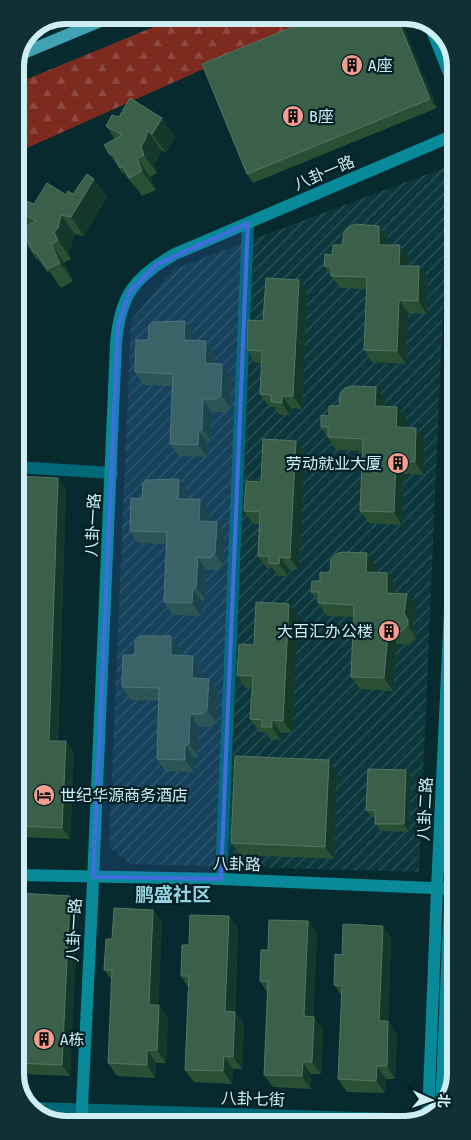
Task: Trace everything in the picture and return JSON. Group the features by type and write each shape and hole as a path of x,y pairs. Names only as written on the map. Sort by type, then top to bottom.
{"main road":[{"path":"27,52 93,24"}],"street":[{"path":"434,36 447,66"},
{"name":"八卦一路","path":"81,1116 118,325 122,307 130,291 141,277 157,264 175,254 447,138"},
{"path":"221,879 248,223"},
{"path":"24,467 112,472"},
{"name":"八卦二路","path":"428,1109 437,889 447,752"},
{"name":"八卦路","path":"24,875 221,879 447,889"},
{"name":"八卦二路","path":"443,1092 447,1065"},
{"name":"八卦七街","path":"42,1108 287,1116"}],"highlighted area":[{"path":"248,223 221,879 93,877 118,325 130,291 157,264"}],"shaded area":[{"path":"447,167 447,213 419,872 130,864 109,847 131,320 174,269"}],"green space":[{"path":"161,24 304,24 24,149 24,80"}],"building":[{"path":"300,24 400,24 430,99 247,174 202,64"},
{"path":"130,98 162,118 152,134 148,131 141,146 144,155 137,158 142,171 129,178 123,166 120,168 113,153 110,155 104,145 122,135 106,126 112,115 119,117"},
{"path":"87,174 94,179 71,217 61,215 58,228 54,232 58,240 51,244 60,263 47,269 36,252 34,253 27,239 24,241 24,227 36,221 24,214 24,205 26,201 34,204 47,183 66,195 68,191 73,194"},
{"path":"355,224 379,226 379,245 400,245 399,266 419,266 418,301 399,300 397,351 364,350 367,277 331,276 331,266 324,266 325,254 332,255 333,245 342,245 344,232"},
{"path":"266,278 299,280 293,396 282,396 282,403 271,402 271,395 260,394 262,351 247,350 248,320 263,321"},
{"path":"185,321 184,340 206,341 205,363 222,364 221,395 216,399 203,399 202,429 199,431 198,445 170,444 173,374 135,372 136,340 148,340 149,325 153,322"},
{"name":"劳动就业大厦","path":"352,386 376,387 375,406 397,407 396,427 416,428 415,462 396,461 394,512 360,511 363,439 328,437 328,427 321,427 321,415 329,416 329,406 339,406 340,393 345,388"},
{"path":"263,439 296,441 290,558 280,557 279,564 269,563 269,556 258,556 260,512 244,511 246,481 261,482"},
{"path":"24,476 58,478 49,741 66,741 62,828 24,826"},
{"path":"179,479 178,499 200,499 199,521 217,522 215,553 210,558 198,557 196,587 193,589 192,603 164,602 167,532 130,531 131,498 142,499 143,483 147,480"},
{"name":"大百汇办公楼","path":"342,552 367,553 366,572 387,573 387,593 407,594 404,613 408,620 408,625 401,632 388,632 384,678 351,677 354,605 318,603 319,592 311,592 312,581 320,581 320,572 330,573 331,559 336,554"},
{"path":"256,602 289,604 283,721 272,720 272,727 261,727 262,720 250,719 253,676 237,675 239,644 254,645"},
{"path":"140,636 171,636 171,655 193,656 192,678 209,679 207,710 203,714 190,714 189,744 185,745 185,760 157,759 159,688 122,687 123,655 135,655 135,640"},
{"path":"235,756 329,760 325,847 231,843"},
{"path":"368,769 406,770 404,824 375,824 375,810 366,810"},
{"path":"24,893 70,896 62,1065 24,1063"},
{"path":"114,908 153,910 149,1005 159,1005 157,1050 147,1050 147,1065 108,1063 112,970 104,970 106,939 112,939"},
{"path":"190,915 229,916 225,1011 235,1012 233,1057 224,1056 223,1071 185,1070 189,976 181,976 182,945 189,945"},
{"path":"269,920 308,921 304,1016 314,1017 312,1062 303,1062 302,1076 264,1075 268,981 260,981 261,950 268,950"},
{"path":"343,924 383,926 379,1021 388,1021 387,1066 377,1066 376,1081 338,1079 342,986 334,985 335,954 342,955"},
{"path":"37,1104 44,1104 44,1110"}],"place":[{"name":"A座","path":"352,65"},
{"name":"B座","path":"293,116"},
{"name":"劳动就业大厦","path":"398,463"},
{"name":"大百汇办公楼","path":"389,631"},
{"name":"世纪华源商务酒店","path":"44,795"},
{"name":"A栋","path":"44,1039"}],"district":[{"name":"鹏盛社区","path":"173,894"}]}
